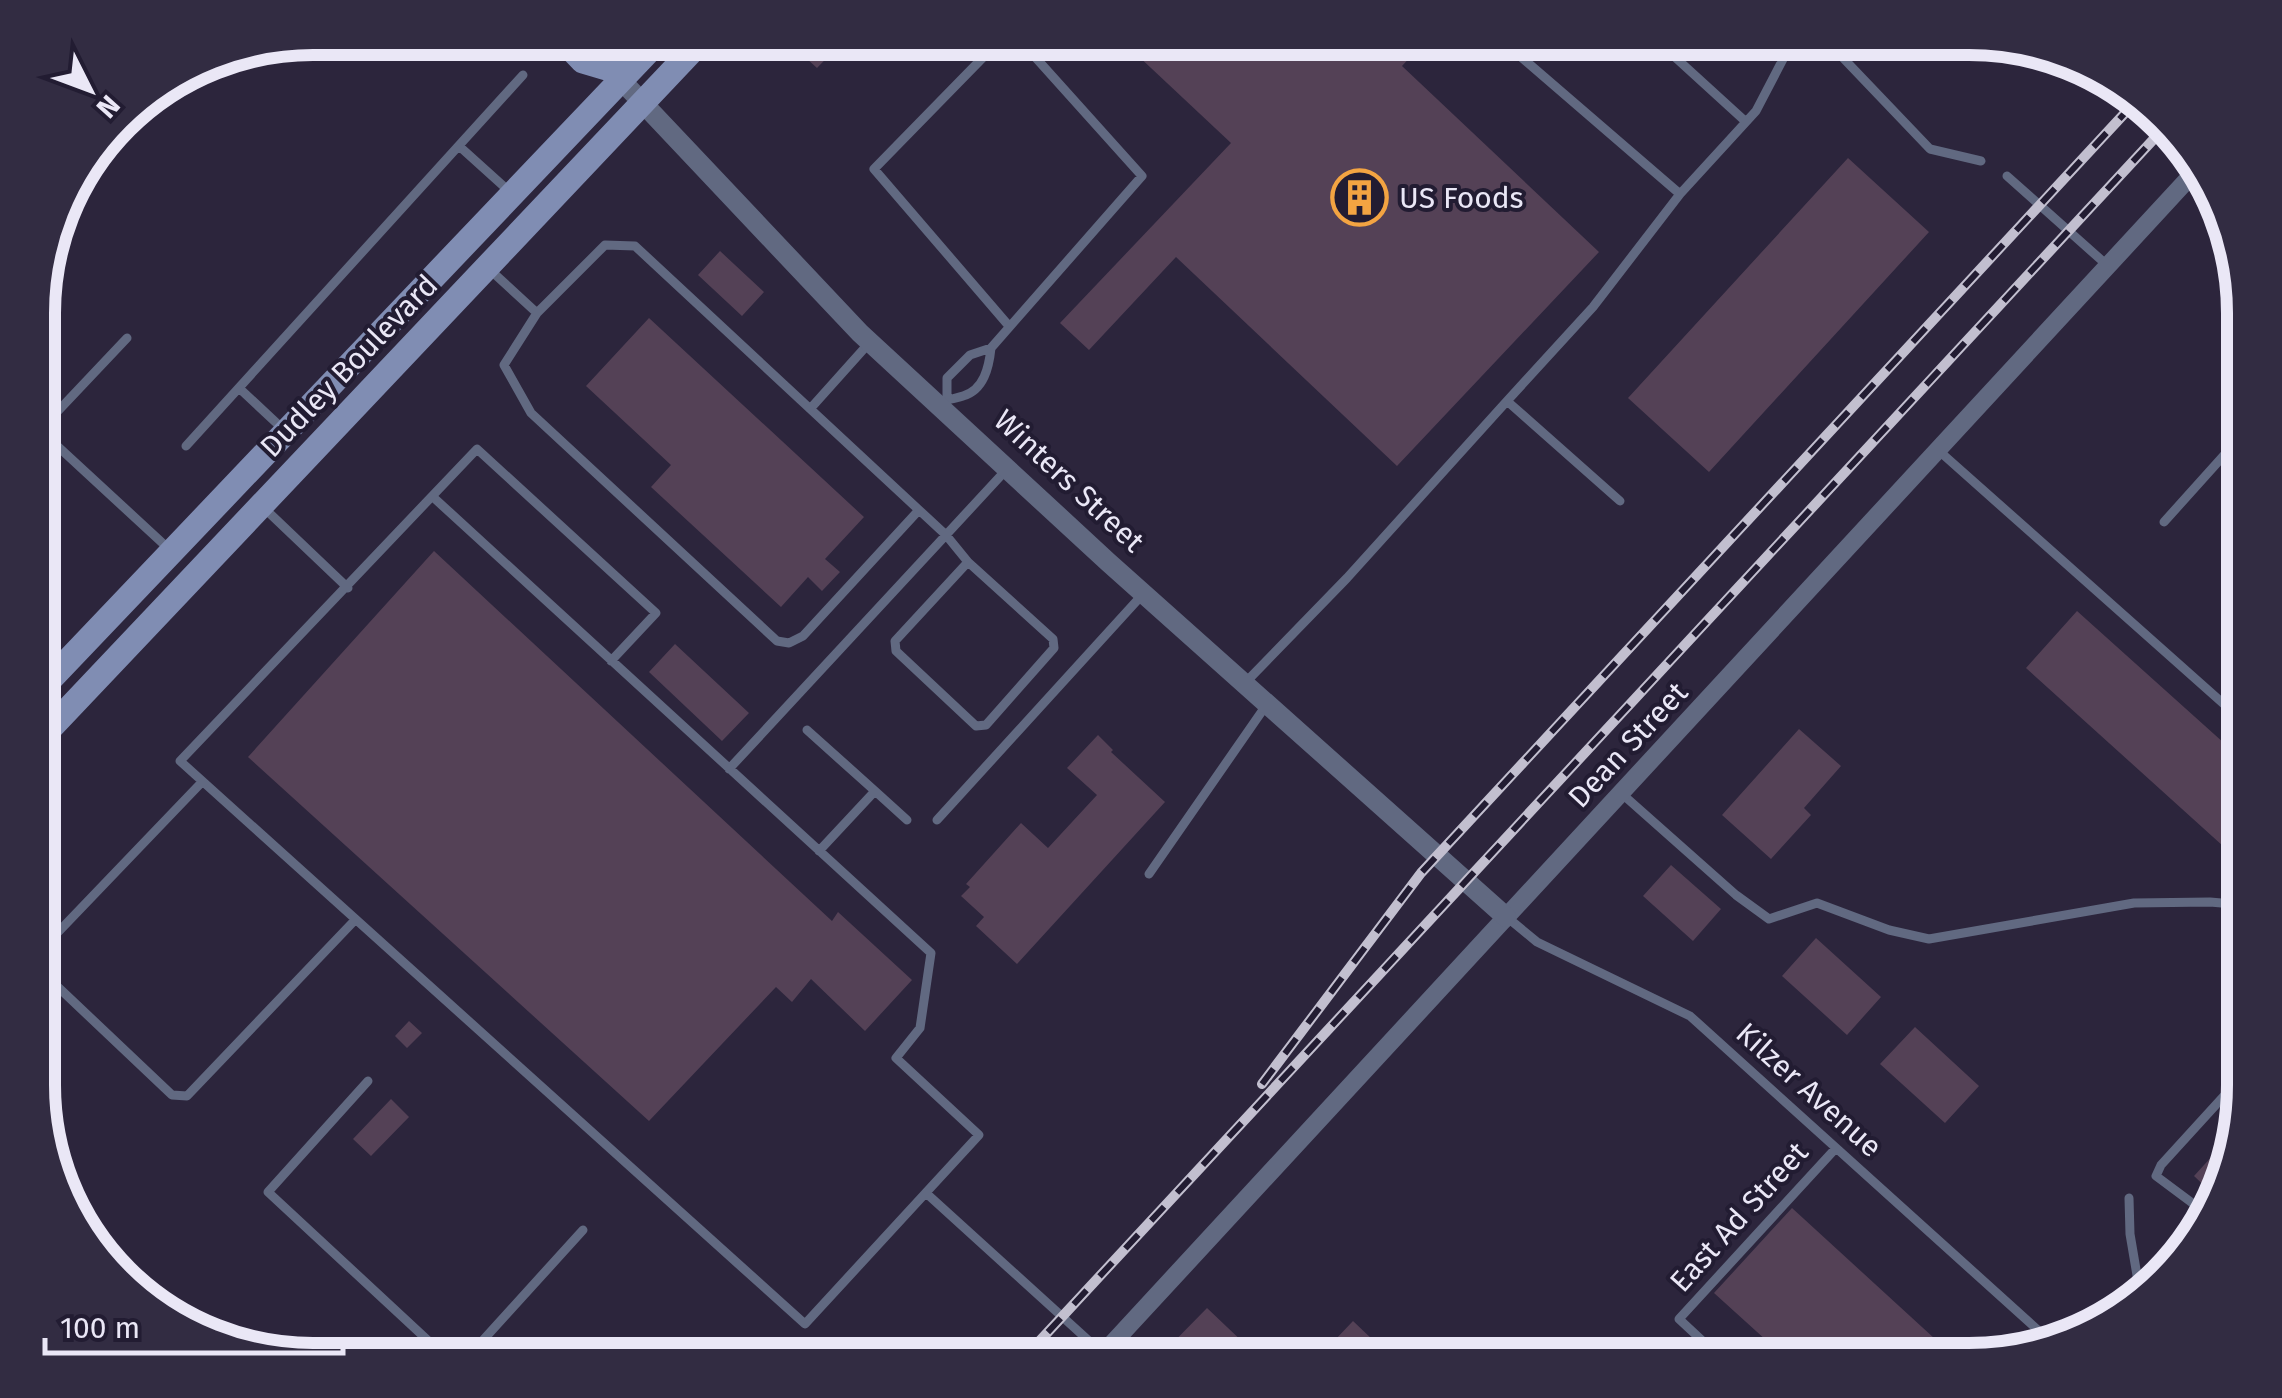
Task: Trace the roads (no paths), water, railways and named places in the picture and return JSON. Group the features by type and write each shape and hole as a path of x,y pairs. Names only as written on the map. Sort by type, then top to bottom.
{"main road":[{"name":"Winters Street","path":"580,56 615,75"},
{"path":"610,56 615,75"},
{"name":"Dudley Boulevard","path":"55,674 512,194 615,75 639,56"},
{"name":"Dudley Boulevard","path":"55,723 688,56"}],"street":[{"name":"Winters Street","path":"615,75 870,342 944,402 1007,468 1143,594 1506,917"},
{"name":"Dean Street","path":"1118,1343 2188,179"}],"lane":[{"path":"1519,55 1680,194"},
{"path":"1673,55 1745,121"},
{"path":"1777,55 1782,60"},
{"path":"1244,684 1347,578 1592,307 1680,194 1756,110 1785,55"},
{"path":"1840,55 1930,149 1981,161"},
{"path":"985,56 874,169 1008,326"},
{"path":"991,348 970,355 947,378 944,402 967,396 988,373 991,348 1008,326 1142,176 1034,56"},
{"path":"186,446 522,75"},
{"path":"459,146 512,194"},
{"path":"2007,176 2108,266"},
{"path":"919,510 802,636 790,644 776,641 532,412 504,365 537,313 605,245 636,246 946,535 968,562 1052,638 1054,648 986,725 976,726 896,651 896,641 968,562"},
{"path":"488,268 537,313"},
{"path":"55,414 127,338"},
{"path":"810,409 870,342"},
{"path":"239,388 286,432"},
{"path":"1507,401 1620,501"},
{"path":"55,444 171,551"},
{"path":"433,497 610,661 931,953 920,1028 896,1058 979,1135 805,1324 180,761 478,449 656,613 610,661"},
{"path":"1938,450 2226,706"},
{"path":"2164,522 2226,453"},
{"path":"730,769 1007,468"},
{"path":"261,505 348,588"},
{"path":"937,820 1143,594"},
{"path":"1148,874 1266,704"},
{"path":"808,730 908,820"},
{"path":"55,935 202,782"},
{"path":"819,851 875,791"},
{"path":"1621,793 1758,914 1769,919 1817,903 1889,930 1929,939 2134,903 2226,904"},
{"name":"Kilzer Avenue","path":"1506,917 1537,942 1690,1016 2041,1332"},
{"path":"55,984 172,1094 187,1096 354,920"},
{"path":"368,1081 268,1192 431,1343"},
{"path":"2196,1206 2156,1176 2161,1165 2226,1094"},
{"name":"East Ad Street","path":"1704,1342 1679,1319 1836,1148"},
{"path":"926,1193 1087,1343"},
{"path":"2129,1198 2138,1280"},
{"path":"481,1343 583,1230"}],"railway":[{"path":"1262,1084 1421,873 2128,110"},
{"path":"1038,1343 2156,136"}],"place":[{"name":"US Foods","path":"1360,198"}]}
